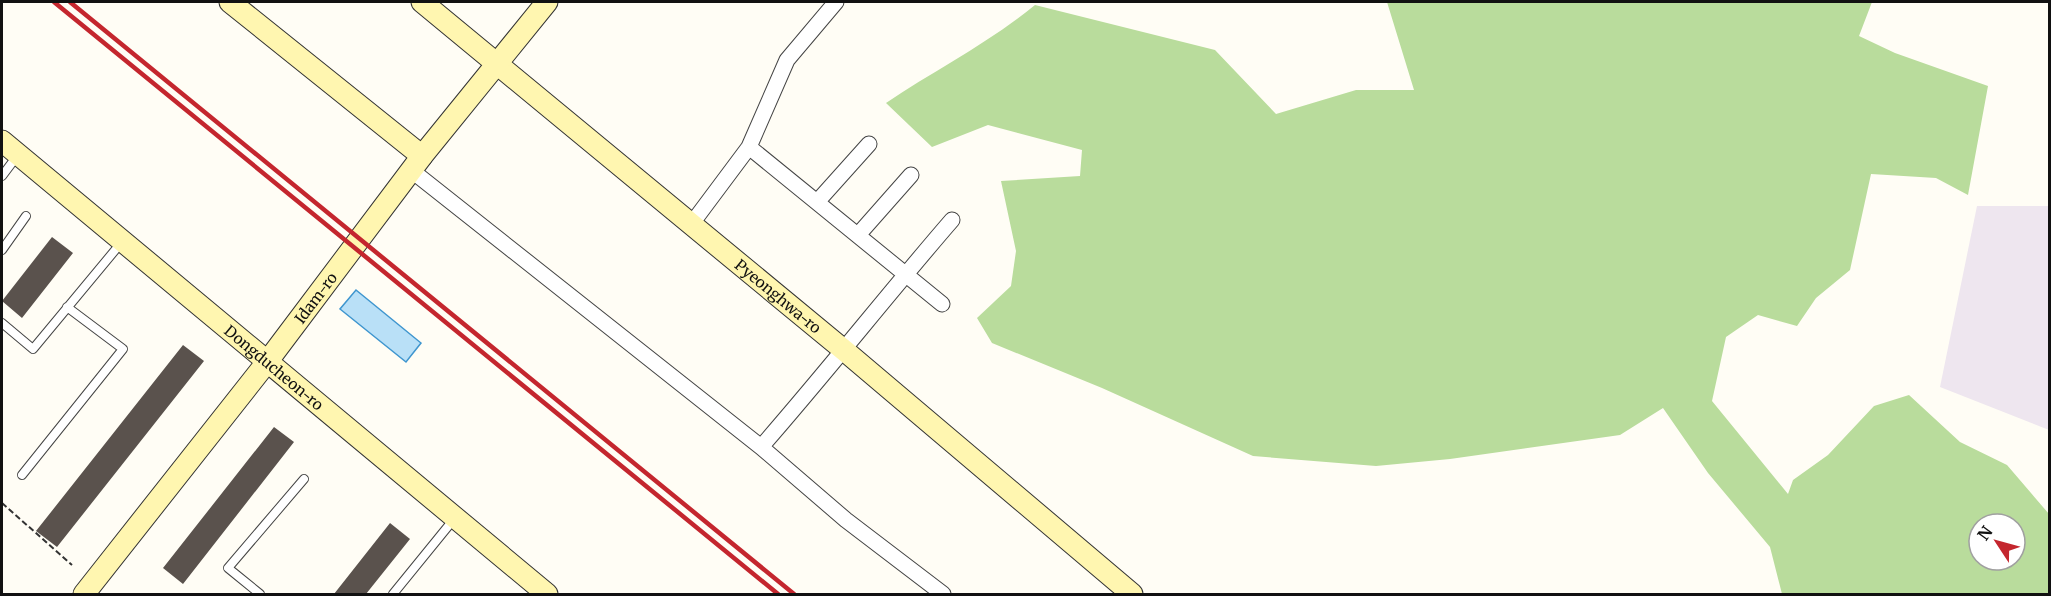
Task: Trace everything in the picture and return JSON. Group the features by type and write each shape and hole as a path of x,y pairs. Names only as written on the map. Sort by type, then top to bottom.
{"street":[{"path":"230,2 416,163 846,520 943,594"},
{"name":"Pyeonghwa-ro","path":"422,2 690,226 845,351 1132,594"},
{"name":"Idam-ro","path":"84,594 267,362 416,163 547,2"},
{"path":"690,226 749,147 787,60 836,2"},
{"name":"Dongducheon-ro","path":"2,141 547,594"},
{"path":"817,202 869,144"},
{"path":"749,147 942,304"},
{"path":"858,235 911,175"},
{"path":"760,447 845,351 905,274 952,220"}],"lane":[{"path":"2,176 18,154"},
{"path":"2,250 26,216"},
{"path":"2,323 33,349 122,241"},
{"path":"22,475 123,349 67,307"},
{"path":"261,594 228,568 304,479"},
{"path":"393,594 456,517"}],"path":[{"path":"2,503 72,565"}],"shaded area":[{"path":"1977,206 2049,206 2049,430 1940,387"}],"green space":[{"path":"1387,2 1872,2 1859,36 1895,53 1988,86 1968,195 1936,178 1871,174 1850,270 1816,298 1797,326 1758,315 1726,337 1712,401 1788,494 1793,480 1828,455 1874,406 1909,395 1960,442 2007,465 2049,514 2049,594 1782,594 1770,547 1708,473 1663,408 1620,435 1450,459 1376,466 1253,456 1102,388 992,343 977,318 1011,286 1016,251 1001,181 1080,176 1082,150 988,125 932,147 886,103 981,44 1035,5 1215,50 1276,114 1356,90 1414,90"}],"water":[{"path":"356,290 421,343 406,362 340,309"}],"building":[{"path":"52,237 73,253 22,318 2,301"},
{"path":"183,345 204,361 57,547 36,531"},
{"path":"274,427 294,442 183,584 163,568"},
{"path":"390,523 410,539 366,594 334,594"}],"railway":[{"path":"54,2 778,594"},
{"path":"70,2 794,594"}]}
